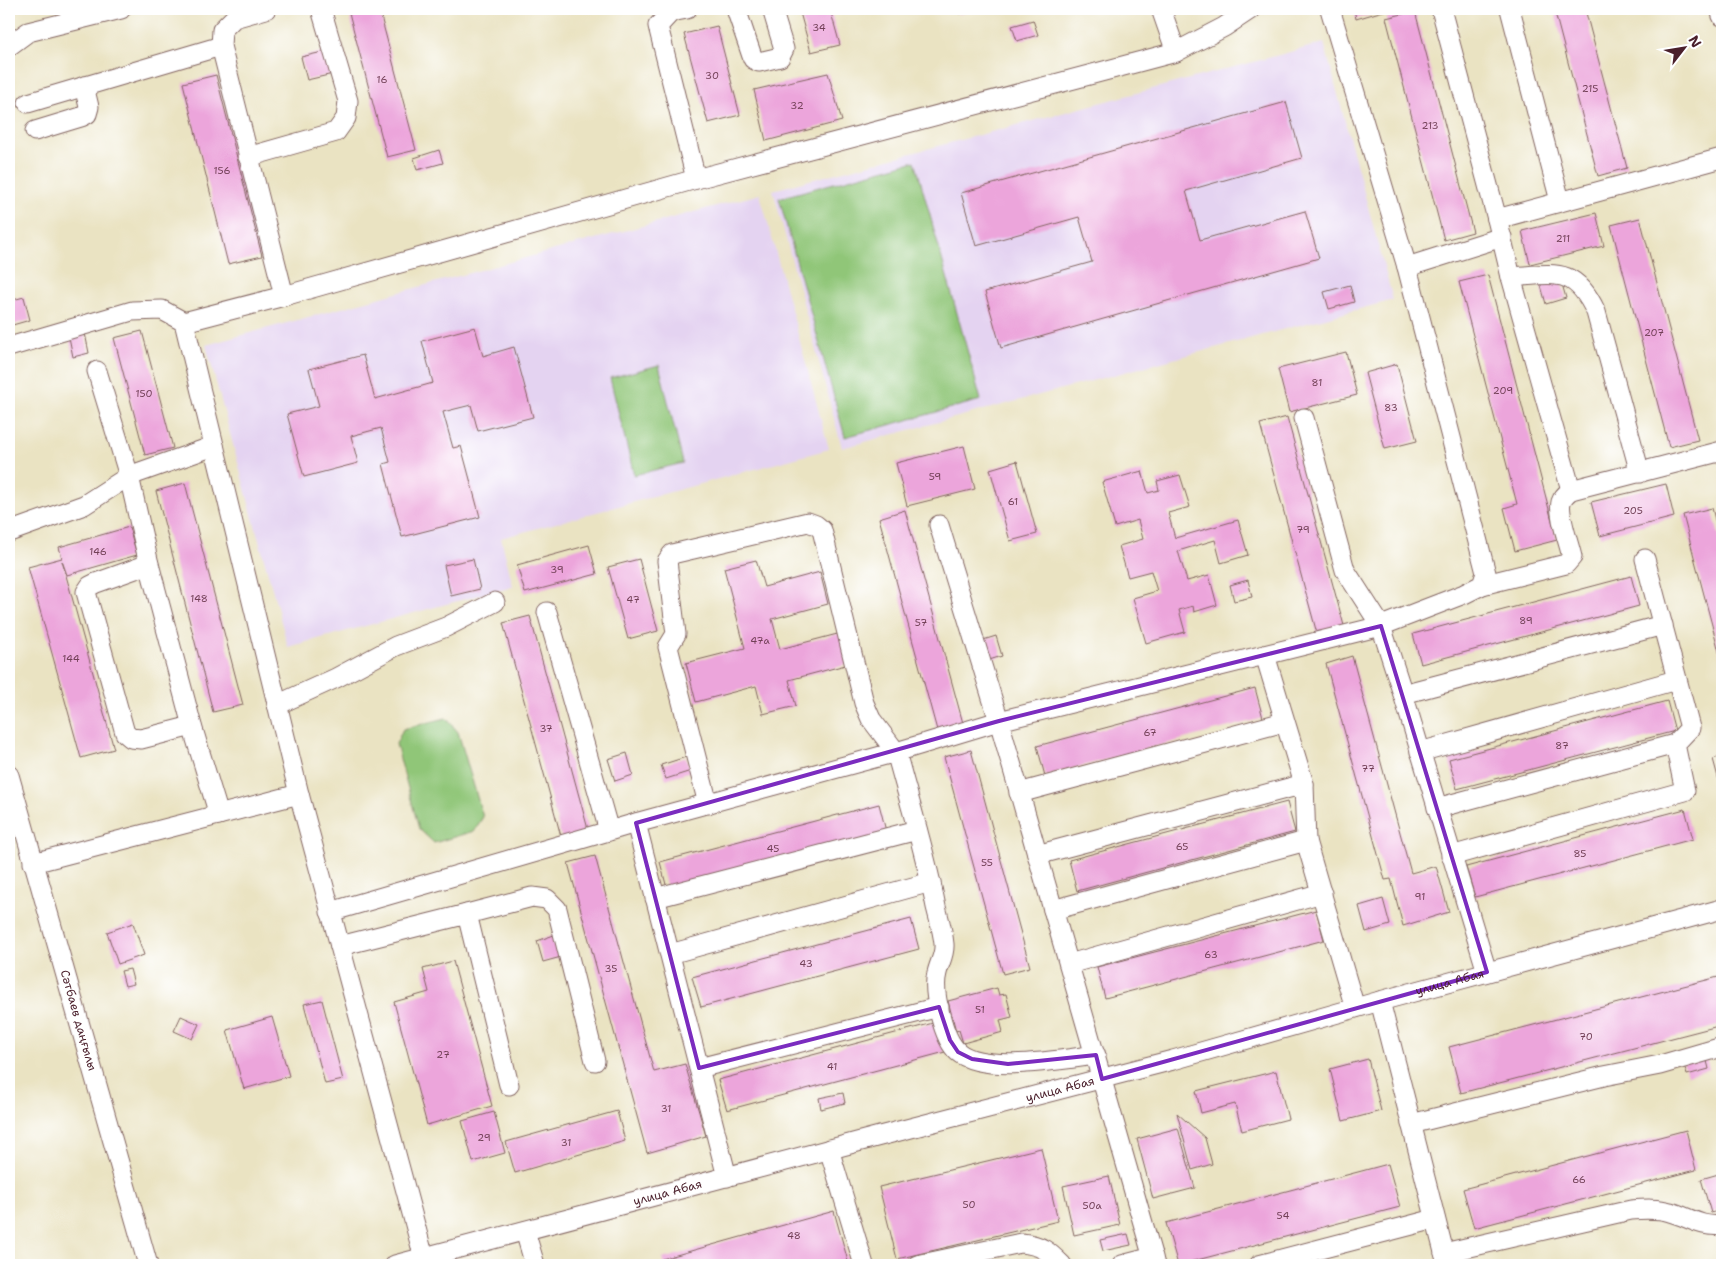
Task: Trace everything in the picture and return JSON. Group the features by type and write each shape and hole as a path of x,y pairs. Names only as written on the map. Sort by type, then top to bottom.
{"street":[{"path":"9,46 28,32 121,9"},
{"path":"266,9 234,18 222,30 221,46 284,296"},
{"path":"248,157 336,132 346,118 348,101 321,9"},
{"path":"687,9 671,12 658,26 696,179"},
{"path":"736,9 752,59 759,62 780,57 784,49 772,9"},
{"path":"1161,9 1176,52"},
{"path":"9,347 132,311 162,310 184,322 284,296 696,179 1176,52 1224,27 1251,9"},
{"path":"1330,9 1407,267 1486,573 1482,585"},
{"path":"1441,9 1571,490"},
{"path":"1510,9 1560,201"},
{"path":"1720,9 1722,16"},
{"path":"28,103 221,46"},
{"path":"36,131 87,114 89,107 84,86"},
{"path":"1497,219 1722,158"},
{"path":"1407,267 1502,237"},
{"path":"1512,277 1556,274 1569,278 1580,285 1589,297 1596,312 1640,472"},
{"path":"184,322 299,794 424,1258"},
{"path":"97,371 129,476 149,564 192,726 219,815"},
{"path":"1304,418 1345,570 1381,626 1487,972"},
{"path":"9,532 84,504 129,476 214,446"},
{"path":"330,912 636,823 896,752 999,721 1381,626 1464,594 1482,585 1566,564 1572,557 1561,502 1565,494 1571,490 1722,451"},
{"path":"708,804 668,647 676,634 667,561 672,554 808,522 822,530 864,703 871,719 896,752 931,882 944,946 935,989 950,1040 958,1052 972,1060 986,1063 1008,1064 1096,1055"},
{"path":"939,525 999,721 1154,1261 1122,1265"},
{"path":"1437,808 1675,744 1690,728 1644,559"},
{"path":"149,564 90,586 86,592 125,733 131,738 141,739 192,726"},
{"path":"277,706 336,678 396,646 446,627 495,602"},
{"path":"547,612 609,831"},
{"path":"1403,694 1663,624"},
{"path":"1265,655 1304,784 1306,841 1355,1008"},
{"path":"1420,752 1676,680"},
{"path":"1019,793 1284,722"},
{"path":"1451,856 1685,791 1675,744"},
{"name":"Сәтбаев даңғылы","path":"9,775 148,1265"},
{"path":"1037,855 1304,784"},
{"path":"33,863 299,794"},
{"path":"636,823 727,1177"},
{"path":"656,898 917,830"},
{"path":"1053,910 1306,841"},
{"path":"670,954 931,882"},
{"path":"1069,964 1322,892"},
{"path":"340,946 532,897 547,898 557,909 594,1061"},
{"name":"улица Абая","path":"395,1265 829,1149 1102,1079 1380,1001 1722,909"},
{"path":"467,914 509,1085"},
{"path":"1380,1001 1445,1259 1631,1210 1650,1209 1671,1212 1689,1220 1714,1226 1722,1225"},
{"path":"699,1068 939,1007"},
{"path":"1411,1124 1604,1076 1660,1065 1722,1047"},
{"path":"829,1149 864,1265"},
{"path":"1259,1265 1435,1219"},
{"path":"525,1231 535,1265"},
{"path":"917,1265 1021,1243 1036,1245 1050,1253 1062,1265"}],"highlighted area":[{"path":"1381,626 1487,972 1102,1079 1096,1055 1008,1064 972,1059 958,1052 950,1040 939,1007 699,1068 636,823 999,721"}],"shaded area":[{"path":"1324,43 1393,300 842,448 773,190"},
{"path":"760,194 829,449 501,538 513,586 288,647 206,345"}],"green space":[{"path":"915,161 981,400 845,437 779,198"},
{"path":"659,365 683,463 634,475 610,378"},
{"path":"446,718 458,732 483,817 474,831 434,843 419,829 396,744 403,729"}],"building":[{"path":"348,9 379,9 416,150 387,157"},
{"path":"799,9 830,9 840,45 811,52"},
{"path":"958,9 978,9 959,14"},
{"path":"1354,9 1390,9 1356,19"},
{"path":"1554,9 1585,9 1627,168 1598,176"},
{"path":"1415,11 1473,232 1444,240 1386,18"},
{"path":"1033,20 1038,35 1017,41 1012,26"},
{"path":"717,26 740,115 708,123 684,34"},
{"path":"327,51 333,74 307,80 301,57"},
{"path":"828,73 842,121 766,141 754,90"},
{"path":"216,75 262,256 228,264 183,83"},
{"path":"1286,102 1302,158 1186,191 1200,240 1305,211 1319,258 1001,348 985,292 1092,262 1079,217 976,246 961,193"},
{"path":"439,150 443,163 417,170 414,158"},
{"path":"1596,213 1604,246 1530,264 1522,231"},
{"path":"1640,218 1698,440 1669,447 1611,225"},
{"path":"1488,275 1557,540 1515,551 1504,508 1517,504 1459,282"},
{"path":"1560,277 1566,298 1546,304 1540,282"},
{"path":"1350,285 1354,302 1329,309 1324,292"},
{"path":"24,297 30,320 9,326 9,301"},
{"path":"475,327 483,356 514,347 533,417 478,431 471,405 443,412 453,448 461,446 480,517 402,537 383,464 390,462 381,428 351,436 358,463 304,477 287,414 319,406 309,369 363,355 375,399 433,383 422,341"},
{"path":"142,331 173,448 145,455 114,338"},
{"path":"85,333 89,353 73,357 69,337"},
{"path":"1346,352 1357,395 1289,412 1278,369"},
{"path":"1397,364 1417,441 1385,449 1365,373"},
{"path":"1287,417 1346,633 1319,641 1260,424"},
{"path":"964,446 975,489 907,506 896,463"},
{"path":"1017,461 1037,534 1010,541 990,469"},
{"path":"1142,471 1148,493 1159,490 1157,481 1180,475 1190,507 1168,513 1175,538 1238,520 1248,555 1221,563 1215,540 1178,551 1187,581 1209,575 1217,605 1194,612 1193,606 1179,610 1185,632 1146,643 1133,598 1157,591 1151,571 1128,577 1119,546 1143,539 1138,520 1115,527 1102,482"},
{"path":"185,483 243,705 213,712 156,491"},
{"path":"1666,484 1674,517 1600,536 1591,502"},
{"path":"1712,508 1722,547 1722,663 1683,515"},
{"path":"905,510 964,727 938,734 879,518"},
{"path":"129,527 137,555 67,575 62,561 114,749 81,758 28,567 62,558 59,547"},
{"path":"589,545 597,574 525,593 517,565"},
{"path":"473,559 480,589 451,596 444,565"},
{"path":"639,559 658,631 628,639 608,567"},
{"path":"756,560 764,587 820,572 828,604 772,619 780,649 845,632 853,663 789,680 796,706 763,714 756,686 696,702 686,663 745,648 724,568"},
{"path":"1631,576 1639,606 1421,664 1413,634"},
{"path":"1248,580 1252,597 1234,601 1230,585"},
{"path":"530,616 589,833 562,840 503,623"},
{"path":"996,636 1002,656 986,661 980,641"},
{"path":"1352,656 1411,873 1436,866 1449,912 1403,926 1391,879 1385,880 1326,664"},
{"path":"1255,688 1263,718 1045,776 1037,746"},
{"path":"1667,701 1675,731 1457,789 1449,759"},
{"path":"971,750 1030,967 1003,974 944,757"},
{"path":"627,753 633,775 615,781 608,759"},
{"path":"1722,756 1722,792 1713,759"},
{"path":"686,757 691,771 666,779 661,765"},
{"path":"1287,802 1295,832 1077,891 1069,860"},
{"path":"879,804 887,835 668,892 660,862"},
{"path":"1685,809 1693,839 1475,897 1466,867"},
{"path":"595,856 654,1072 685,1064 706,1136 647,1153 568,863"},
{"path":"1383,899 1390,925 1366,932 1359,906"},
{"path":"1316,910 1324,940 1105,998 1097,967"},
{"path":"911,919 919,949 701,1007 692,977"},
{"path":"133,923 144,955 118,964 107,932"},
{"path":"554,935 561,957 543,962 537,941"},
{"path":"453,961 492,1106 427,1125 394,1002 429,992 423,969"},
{"path":"130,969 134,984 125,986 121,971"},
{"path":"1722,976 1722,1025 1461,1093 1449,1047"},
{"path":"997,988 999,995 1006,994 1012,1017 1000,1020 1003,1032 963,1043 959,1030 956,1031 948,1001"},
{"path":"322,1000 343,1080 325,1084 304,1004"},
{"path":"181,1016 199,1024 192,1039 174,1031"},
{"path":"272,1017 289,1076 244,1089 227,1030"},
{"path":"937,1022 945,1052 727,1110 718,1080"},
{"path":"1705,1053 1709,1069 1687,1075 1682,1059"},
{"path":"1368,1059 1381,1111 1343,1121 1330,1069"},
{"path":"1276,1071 1288,1119 1242,1131 1235,1104 1201,1113 1196,1091"},
{"path":"843,1093 845,1103 821,1109 819,1098"},
{"path":"617,1111 625,1141 515,1173 506,1142"},
{"path":"494,1112 505,1153 473,1162 462,1121"},
{"path":"1177,1113 1205,1138 1212,1164 1192,1170"},
{"path":"1178,1128 1195,1188 1153,1199 1137,1139"},
{"path":"1686,1130 1696,1170 1474,1228 1463,1189"},
{"path":"1041,1148 1058,1221 897,1259 879,1187"},
{"path":"1388,1164 1400,1207 1178,1265 1166,1223"},
{"path":"1722,1173 1722,1210 1711,1213 1701,1179"},
{"path":"1109,1176 1120,1225 1074,1235 1063,1186"},
{"path":"834,1211 849,1265 664,1265 662,1259"},
{"path":"1128,1234 1131,1245 1103,1251 1100,1240"}]}
